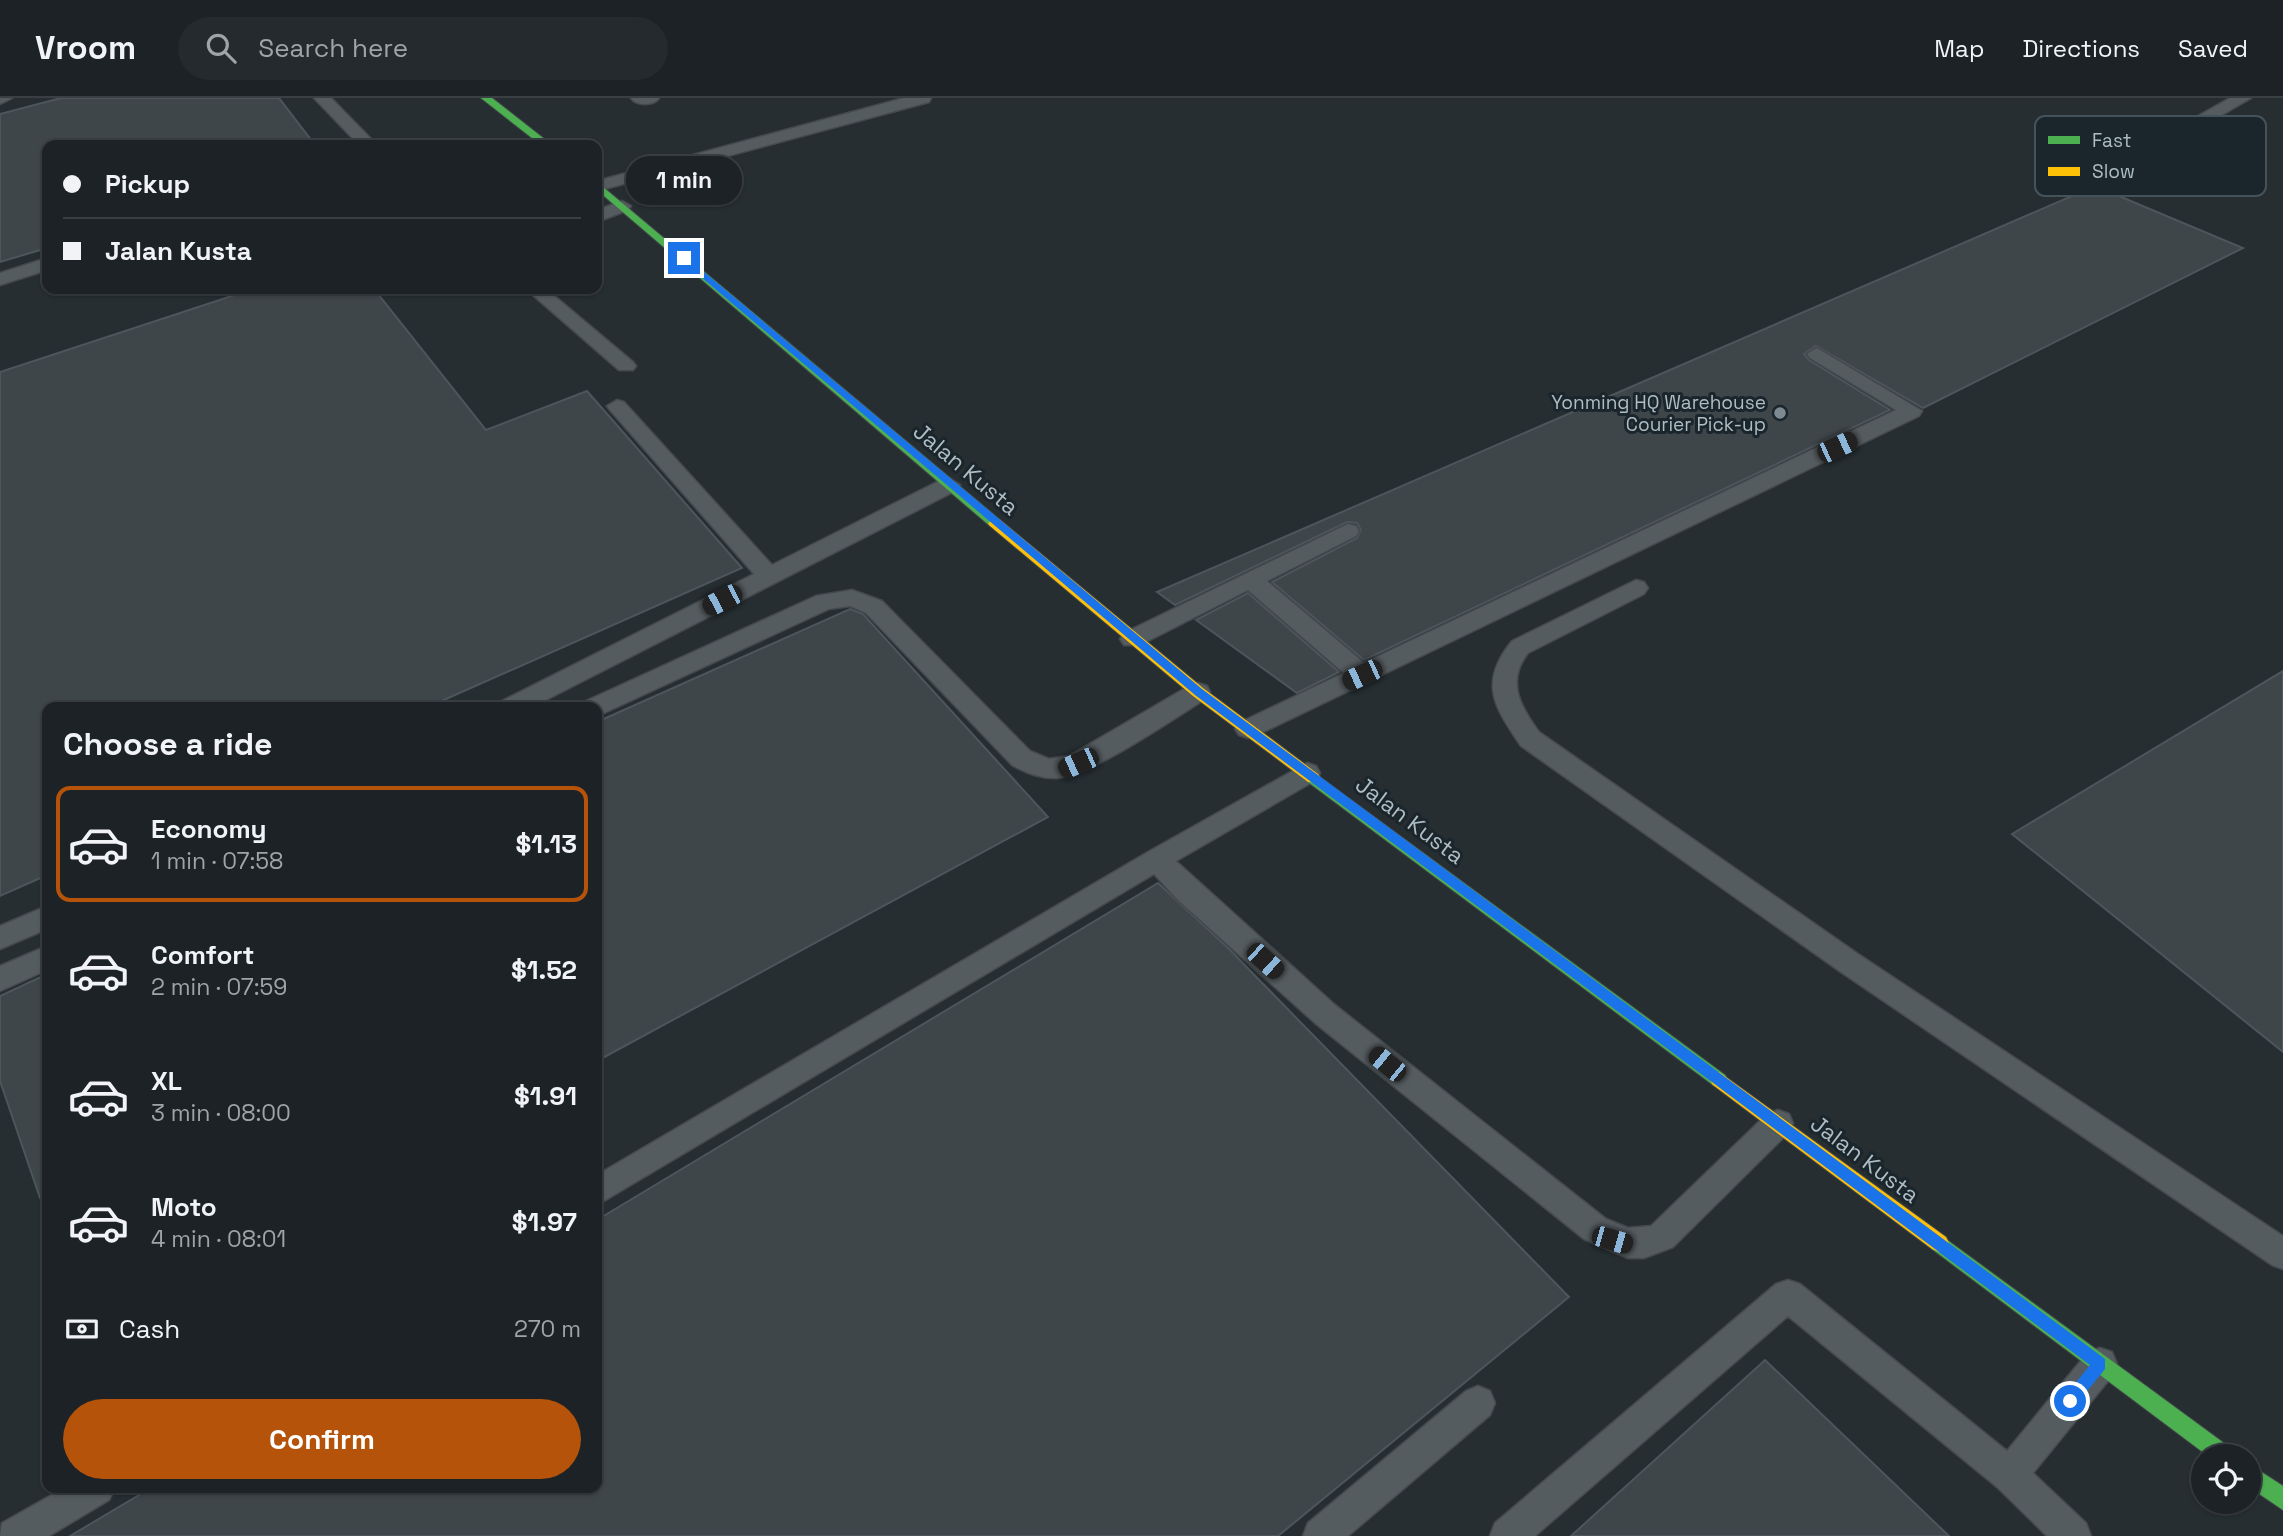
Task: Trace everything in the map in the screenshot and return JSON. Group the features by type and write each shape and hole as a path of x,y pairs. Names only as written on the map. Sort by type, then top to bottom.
{"street":[{"path":"486,98 541,140"},
{"name":"Jalan Kusta","path":"602,189 949,485 1198,692 2209,1444"},
{"path":"2261,1483 2283,1499"}],"lane":[{"path":"322,98 363,140"},
{"path":"639,98 651,98"},
{"path":"602,184 923,98"},
{"path":"2208,116 2244,98"},
{"path":"602,215 622,206"},
{"path":"0,279 42,266"},
{"path":"541,294 626,366"},
{"path":"1248,729 1912,411 1817,354"},
{"path":"617,406 769,576"},
{"path":"521,702 949,485"},
{"path":"1132,639 1349,531"},
{"path":"1251,580 1362,675"},
{"path":"1636,588 1520,647 1507,660 1502,683 1508,708 1530,739 1848,962 2283,1254"},
{"path":"602,704 824,603 852,598 874,607 1021,758 1033,766 1064,769 1078,763 1198,692"},
{"path":"602,1188 1307,772"},
{"path":"1157,859 1186,891 1325,1014 1612,1240 1629,1245 1647,1245 1662,1237 1778,1123"},
{"path":"0,938 42,919"},
{"path":"0,979 42,959"},
{"path":"1508,1536 1788,1295 2008,1475 2073,1536"},
{"path":"2008,1475 2100,1364"},
{"path":"1321,1536 1478,1403"},
{"path":"15,1536 88,1493"}],"building":[{"path":"61,98 279,98 311,140 42,140 42,249 0,262 0,114"},
{"path":"2072,196 2119,196 2243,248 1923,408 1816,346 1804,354 1809,360 1890,410 1364,660 1272,582 1357,538 1361,530 1357,523 1347,522 1175,605 1157,592"},
{"path":"238,294 378,294 486,430 587,391 742,568 439,702 42,702 42,877 0,896 0,372"},
{"path":"1248,593 1339,672 1297,693 1196,620"},
{"path":"850,609 863,614 1048,817 602,1058 602,720"},
{"path":"2283,671 2283,1052 2012,834"},
{"path":"1158,883 1228,948 1569,1297 1278,1536 70,1536 143,1493 602,1493 602,1217"},
{"path":"42,976 42,1198 0,1081 0,996"},
{"path":"1765,1360 1949,1536 1571,1536"}],"traffic: fast":[{"path":"486,98 541,140"},
{"path":"602,189 995,523"},
{"path":"1313,778 1719,1080"},
{"path":"1939,1243 2209,1444"},
{"path":"2261,1483 2283,1499"}],"traffic: slow":[{"path":"995,523 1198,692 1313,778"},
{"path":"1719,1080 1939,1243"}],"place":[{"name":"Yonming HQ Warehouse Courier Pick-up","path":"1780,413"}],"route":[{"path":"684,258 949,485 1198,692 2100,1364 2070,1401"}]}
